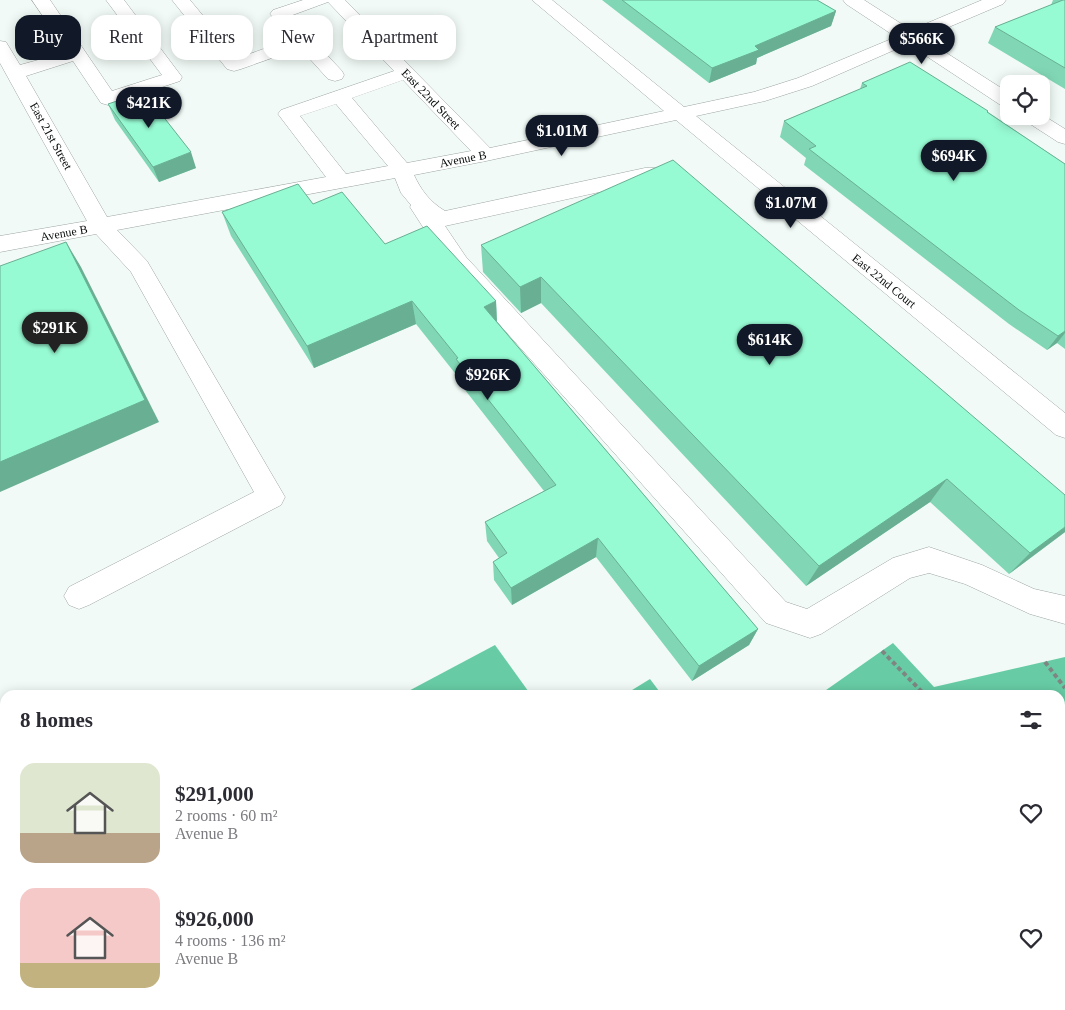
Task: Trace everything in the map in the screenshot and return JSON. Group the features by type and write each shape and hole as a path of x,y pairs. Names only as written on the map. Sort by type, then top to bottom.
{"street":[{"path":"41,0 51,15"},
{"path":"81,58 108,99 173,77 114,0"},
{"path":"181,0 234,65 263,55"},
{"path":"266,0 279,14 320,0"},
{"name":"East 22nd Street","path":"334,0 486,155"},
{"name":"East 22nd Court","path":"541,0 1065,428"},
{"path":"852,0 1000,96"},
{"name":"Avenue B","path":"0,244 341,182 407,182 486,155 758,97 804,82 997,0"},
{"name":"East 21st Street","path":"0,46 101,226 139,267 271,497 79,596"},
{"path":"15,73 58,60"},
{"path":"321,60 335,75"},
{"path":"341,182 288,114 406,73"},
{"path":"340,96 429,211 442,219 645,175 662,175 680,182 688,189"},
{"path":"1045,125 1065,138"},
{"path":"407,182 458,263 776,613 810,624 903,567 929,560 972,574 1030,601 1065,610"},
{"path":"47,256 55,235"}],"path":[{"path":"882,651 920,690"},
{"path":"1045,662 1065,688"}],"shaded area":[{"path":"893,643 934,687 1065,657 1065,690 826,690"},
{"path":"495,645 527,690 410,690"},
{"path":"650,679 658,690 632,690"}],"building":[{"path":"622,0 817,0 836,11 755,46 759,50 712,68"},
{"path":"1065,0 1065,68 995,27"},
{"path":"910,62 988,111 1000,121 1000,125 1006,125 1065,164 1065,331 1058,336 1019,310 809,149 816,146 784,121 867,86 862,83"},
{"path":"144,92 191,152 153,167 108,104"},
{"path":"673,160 1065,495 1065,527 1030,553 947,479 819,566 541,277 520,287 481,245"},
{"path":"298,184 313,204 342,192 385,244 427,226 496,301 484,307 758,629 699,666 598,538 511,588 493,562 507,553 485,522 556,485 412,301 307,346 222,212"},
{"path":"66,242 145,400 0,462 0,266"}]}
